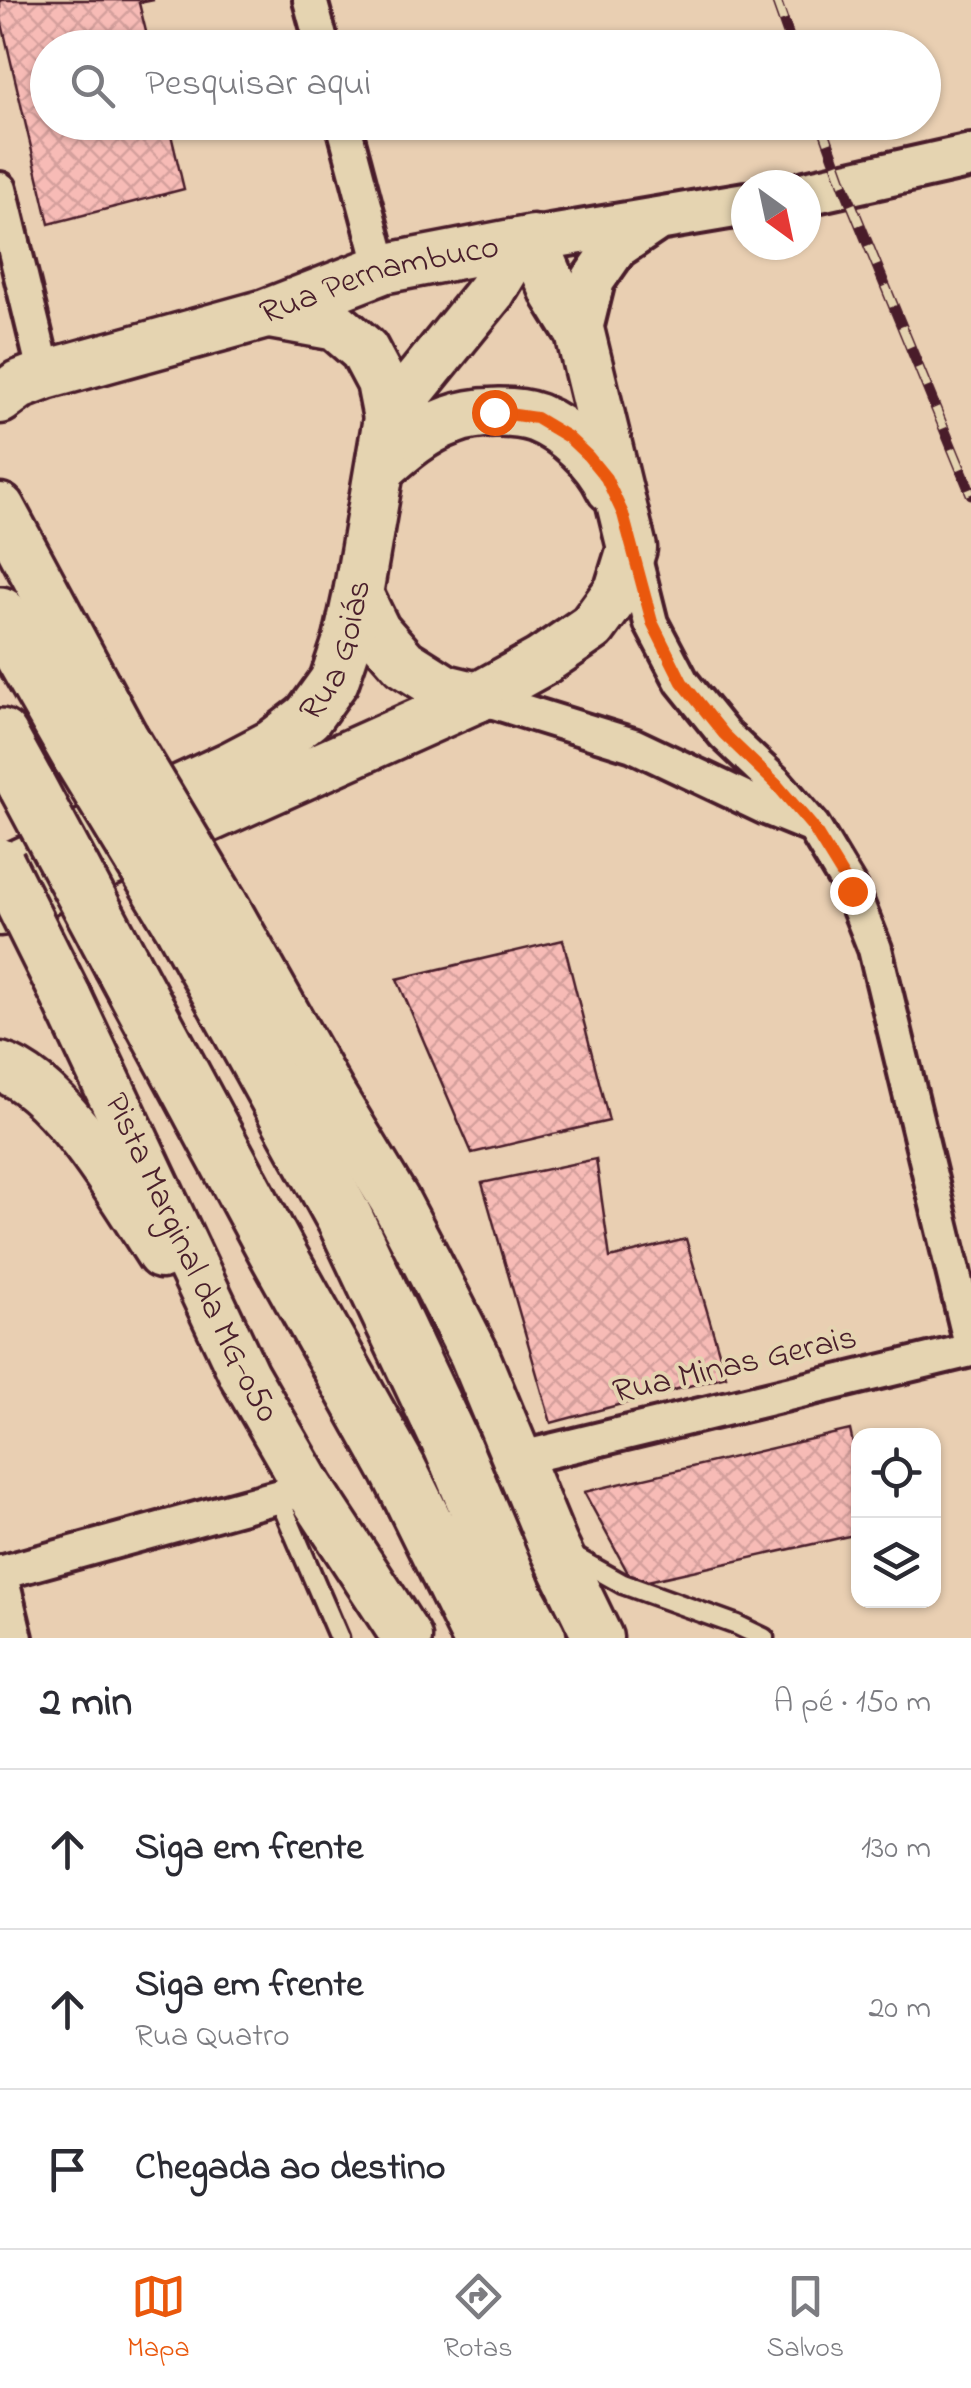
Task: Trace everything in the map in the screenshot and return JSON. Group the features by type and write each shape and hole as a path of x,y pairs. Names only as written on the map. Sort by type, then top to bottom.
{"highway":[{"path":"0,614 102,747 203,916 452,1446 516,1598 538,1638"},
{"path":"0,737 399,1471 481,1638"}],"main road":[{"name":"Rua Pernambuco","path":"16,385 266,314 382,269 527,241"},
{"path":"358,594 376,630 404,663 445,689 478,697 541,662 592,627 620,590 628,531 580,333 527,241 388,418"},
{"name":"Rua Goiás","path":"0,873 273,744 308,717 334,681 358,594 380,469 388,418 382,382 364,350 336,326 266,314"},
{"path":"380,469 409,442 452,419 494,412 536,418 568,437 606,478 628,531"},
{"path":"0,508 102,747"},
{"name":"Rua Goiás","path":"0,912 478,697"},
{"name":"Pista Marginal da MG-050","path":"0,863 244,1374 294,1492 407,1638"},
{"path":"203,916 428,1264 474,1354 553,1544 598,1638"},
{"path":"0,1067 16,1072 65,1114 244,1374"}],"street":[{"path":"310,0 318,30"},
{"path":"348,140 382,269"},
{"path":"821,190 971,156"},
{"path":"0,189 16,385"},
{"name":"Rua Pernambuco","path":"527,241 731,207"},
{"path":"580,333 593,280 616,247 654,221"},
{"path":"628,531 652,622 682,682 724,734 776,784 812,826 852,891 876,949 971,1347"},
{"path":"478,697 633,745 812,826"},
{"name":"Rua Minas Gerais","path":"518,1459 971,1347"},
{"path":"16,1638 0,1572 294,1492"}],"lane":[{"path":"294,1492 339,1638"},
{"path":"553,1544 622,1584 764,1638"}],"building":[{"path":"0,0 154,0 139,3 146,30 30,30 30,140 172,140 184,189 49,224 0,15"},
{"path":"563,940 609,1121 472,1153 397,979"},
{"path":"596,1159 610,1258 686,1239 726,1376 551,1423 482,1183"},
{"path":"850,1430 851,1536 634,1584 584,1492"}],"railway":[{"path":"776,0 787,30"},
{"path":"827,140 971,494"}],"route":[{"path":"494,412 536,418 568,437 606,478 623,514 652,622 682,682 724,734 776,784 812,826 852,891"}]}
